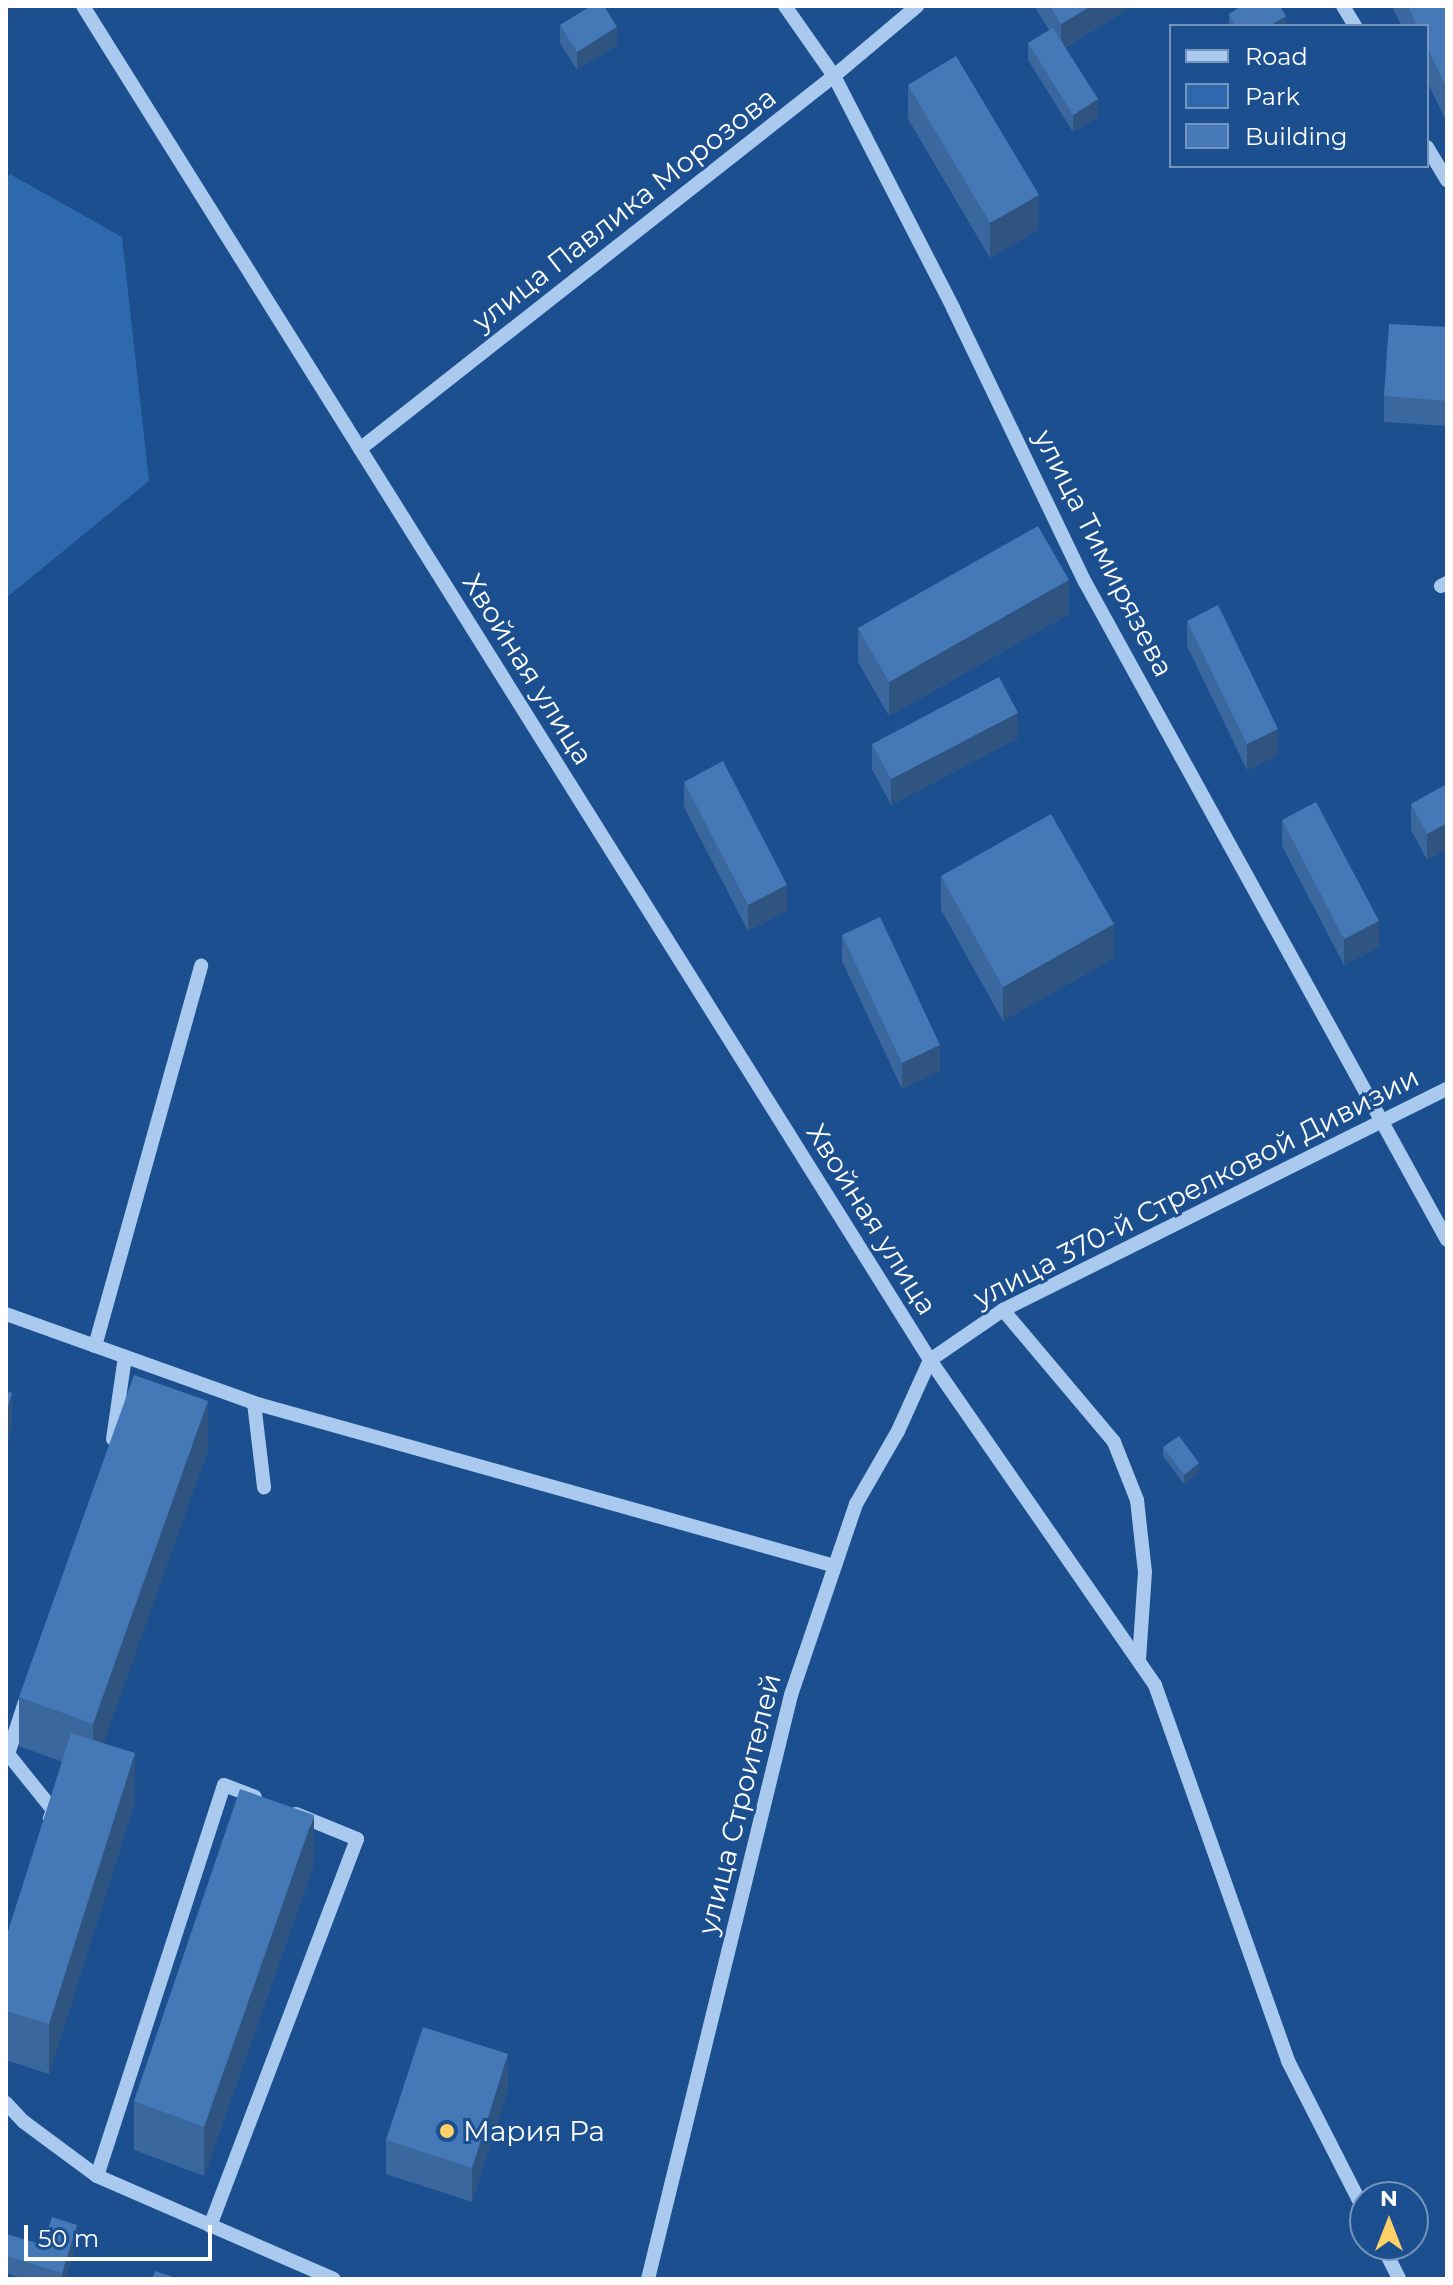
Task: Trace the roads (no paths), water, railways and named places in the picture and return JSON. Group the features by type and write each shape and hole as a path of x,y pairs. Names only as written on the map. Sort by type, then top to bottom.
{"street":[{"name":"Хвойная улица","path":"83,6 930,1360 1155,1685 1288,2061 1349,2181"},
{"name":"улица Тимирязева","path":"785,6 834,76 953,308 1085,582 1447,1240"},
{"name":"улица Павлика Морозова","path":"360,449 834,76 917,6"},
{"path":"1343,6 1354,24"},
{"path":"1429,150 1447,180"},
{"path":"95,1346 201,966"},
{"name":"улица 370-й Стрелковой Дивизии","path":"930,1360 1003,1310 1447,1089"},
{"path":"1003,1310 1114,1442 1137,1500 1145,1572 1139,1661"},
{"path":"6,1314 254,1403 835,1566"},
{"path":"107,1457 116,1428 125,1357"},
{"name":"улица Строителей","path":"648,2279 791,1695 856,1504 898,1431 930,1360"},
{"path":"254,1403 264,1487"},
{"path":"33,1680 8,1754 53,1810 43,1838"},
{"path":"97,2176 224,1785 268,1803"},
{"path":"210,2226 357,1839 283,1809"},
{"path":"6,2103 24,2122 97,2176 334,2279"},
{"path":"1390,2261 1399,2279"}],"place":[{"name":"Мария Ра","path":"447,2131"}]}
